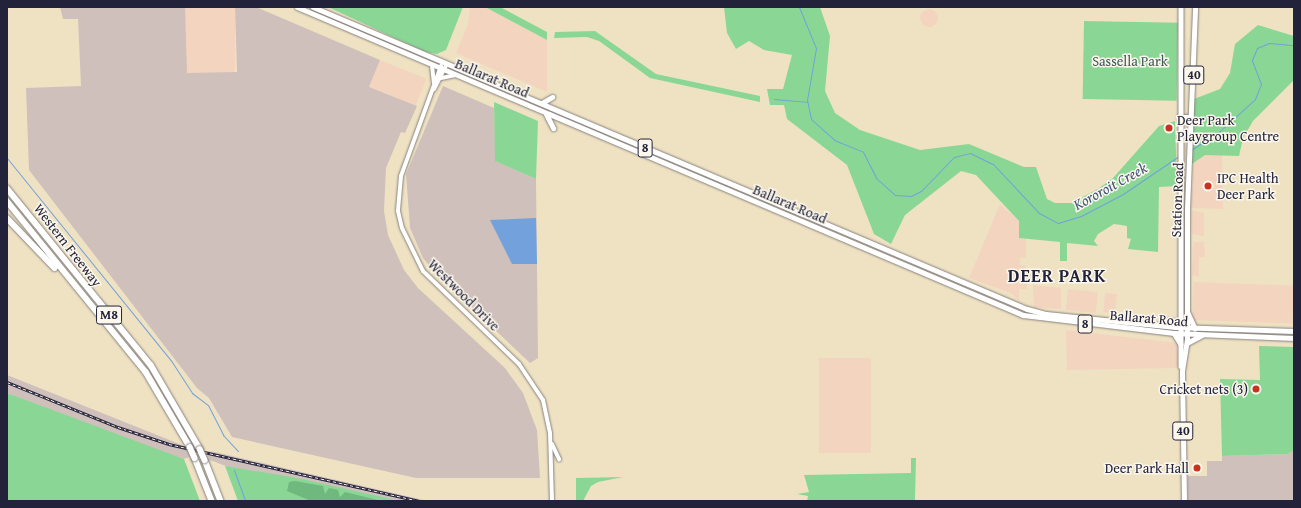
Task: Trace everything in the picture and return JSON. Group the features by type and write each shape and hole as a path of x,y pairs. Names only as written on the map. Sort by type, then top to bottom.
{"highway":[{"name":"Ballarat Road","path":"297,7 442,70 968,292 1039,319 1174,334 1294,338"},
{"name":"Ballarat Road","path":"313,7 970,286 1046,314 1195,328 1294,331"},
{"path":"542,103 552,97"},
{"path":"562,112 562,120"},
{"path":"546,114 552,128"},
{"path":"7,183 24,210"},
{"name":"Western Freeway","path":"7,188 151,365 200,449 221,501"},
{"name":"Western Freeway","path":"7,201 146,372 190,447 212,501"},
{"path":"7,218 82,295"},
{"path":"968,292 970,286"}],"main road":[{"name":"Station Road","path":"1181,7 1179,164 1183,326 1187,334 1184,343 1182,370 1184,501"},
{"name":"Station Road","path":"1184,343 1181,334 1187,310 1187,210 1192,117 1195,7"},
{"name":"Westwood Drive","path":"434,89 434,84 445,63"},
{"path":"432,65 434,84"},
{"name":"Westwood Drive","path":"442,70 441,78 434,89 401,176 398,210 405,238 422,271 528,375 545,406 550,435 552,501"},
{"path":"441,78 456,75"},
{"path":"1179,117 1192,117"},
{"path":"1180,210 1187,210"},
{"path":"1187,310 1195,328"},
{"path":"1174,334 1184,343 1202,335"},
{"path":"550,435 559,459"}],"shaded area":[{"path":"60,7 185,7 187,73 237,72 235,7 256,7 380,60 369,87 417,106 405,133 401,132 386,168 384,211 388,235 404,270 418,288 505,368 523,393 537,430 540,478 416,478 232,437 209,398 197,388 29,170 26,88 81,86 78,19 63,19"},
{"path":"185,7 235,7 235,74 185,74"},
{"path":"470,7 485,7 547,40 547,92 456,53 468,24"},
{"path":"925,9 933,9 938,14 936,25 933,27 925,27 920,22 920,14"},
{"path":"380,60 426,79 415,106 369,87"},
{"path":"443,86 494,108 496,161 536,179 538,358 530,363 437,275 423,258 410,228 406,174"},
{"name":"IPC Health Deer Park","path":"1205,155 1222,155 1223,209 1191,208 1194,163"},
{"path":"1000,204 1019,221 1019,238 1026,239 1026,258 1020,258 1020,265 1026,266 1027,289 1019,289 1019,301 1011,293 969,278"},
{"path":"1191,210 1204,213 1204,236 1192,234"},
{"path":"1194,242 1204,242 1205,257 1199,257 1199,277 1192,275"},
{"path":"1194,282 1294,285 1293,323 1193,320"},
{"path":"1033,285 1061,288 1061,309 1034,307"},
{"path":"1068,289 1098,292 1096,313 1066,310"},
{"path":"1105,293 1117,294 1115,313 1103,312"},
{"path":"1066,330 1177,343 1178,368 1067,370"},
{"path":"819,358 871,358 871,453 819,453"},
{"path":"7,375 187,447 192,456 184,459 120,438 7,393"},
{"path":"1294,450 1294,501 1188,501 1188,476 1207,476 1207,461 1222,461 1222,456 1288,454"},
{"path":"206,451 428,501 400,501 228,467 210,460"}],"green space":[{"path":"328,7 463,7 446,50 437,54 425,52"},
{"path":"485,7 500,7 547,32 547,40"},
{"path":"724,7 820,7 830,36 825,91 835,113 860,130 920,150 969,144 1024,167 1036,167 1047,199 1055,203 1071,203 1098,189 1113,178 1159,126 1175,121 1177,186 1159,187 1158,252 1128,249 1131,239 1127,238 1127,226 1114,224 1098,234 1094,241 1098,246 1067,243 1067,261 1060,261 1060,242 1019,238 1019,221 976,175 961,171 905,215 891,244 874,234 847,165 787,119 784,105 770,105 767,89 783,89 792,55 764,50 749,41 736,49 727,33"},
{"name":"Sassella Park","path":"1084,21 1178,23 1177,101 1083,99"},
{"path":"1258,25 1294,36 1294,80 1253,121 1243,138 1239,156 1205,155 1192,164 1194,99 1220,89 1230,73 1235,44"},
{"path":"595,31 656,74 760,96 760,102 650,78 599,41 587,37 554,38 555,32"},
{"path":"494,102 538,121 536,179 495,161"},
{"path":"1259,346 1294,347 1294,450 1288,454 1222,456 1220,379 1260,380"},
{"path":"7,393 184,459 200,501 7,501"},
{"path":"911,458 916,458 915,501 807,501 808,496 797,494 809,492 804,475 911,473"},
{"path":"225,466 297,478 400,501 238,501"},
{"path":"623,477 598,482 591,486 583,501 576,501 576,478"},
{"path":"295,481 323,486 325,494 329,488 338,490 340,497 345,492 382,501 311,501 287,491 289,482"}],"water":[{"path":"536,218 537,264 512,264 490,220"}],"waterway":[{"name":"Kororoit Creek","path":"799,7 816,48 807,100 811,119 834,140 863,152 876,178 895,195 911,196 921,191 954,157 970,153 993,164 1039,213 1058,223 1081,216 1123,194 1179,156"},
{"name":"Kororoit Creek","path":"1191,150 1220,131 1255,99 1261,84 1252,60 1257,48 1269,43 1294,45"},
{"path":"774,99 807,102"},
{"path":"7,158 172,362 192,393 208,405 223,435 238,451"},
{"path":"234,470 245,501"}],"railway":[{"path":"7,382 118,427 169,444 419,501"}],"place":[{"name":"Deer Park Playgroup Centre","path":"1169,128"},
{"name":"IPC Health Deer Park","path":"1208,186"},
{"name":"Cricket nets (3)","path":"1256,389"},
{"name":"Deer Park Hall","path":"1197,468"}],"district":[{"name":"DEER PARK","path":"1057,276"}]}
